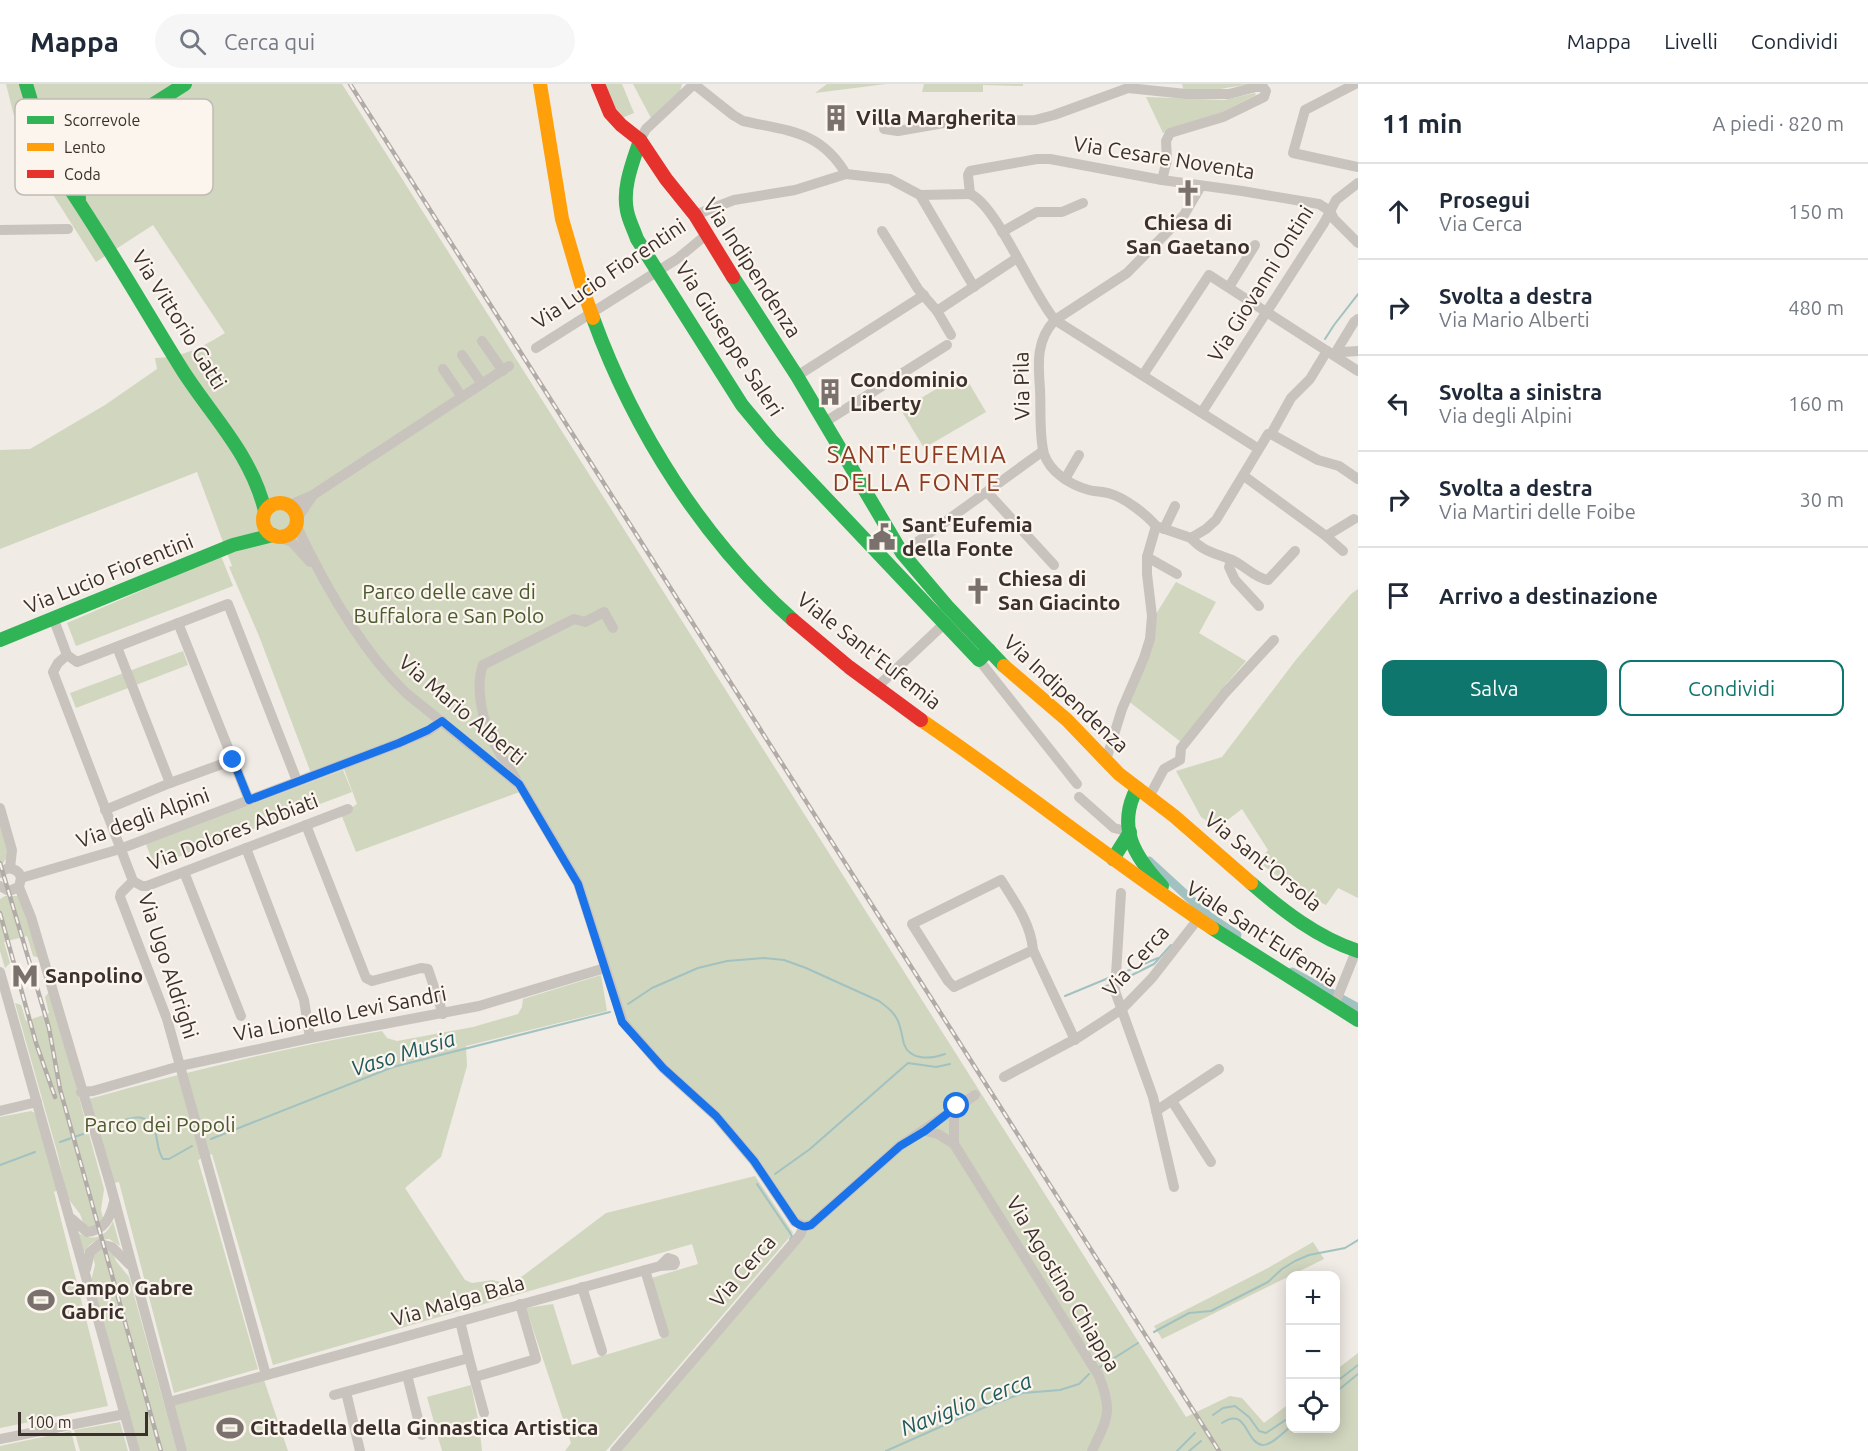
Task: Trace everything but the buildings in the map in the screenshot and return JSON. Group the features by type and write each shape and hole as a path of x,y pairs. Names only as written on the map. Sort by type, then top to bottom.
{"street":[{"name":"Via Vittorio Gatti","path":"26,84 31,99"},
{"path":"161,99 184,84"},
{"name":"Viale Sant'Eufemia","path":"540,84 567,235 590,314 645,436 679,489 747,575 783,611 831,653 1113,860 1198,919 1337,1000 1358,1020"},
{"name":"Via Indipendenza","path":"598,84 610,113 621,126 640,140 661,172 695,215 705,235 825,422 902,553 915,581 984,655 1067,720 1105,759 1149,797"},
{"path":"640,140 646,129 694,84 732,115 743,121 801,134 820,143 846,174"},
{"path":"1357,84 1305,110 1293,153 1358,167"},
{"path":"886,125 898,131 955,121 1035,120 1128,88 1186,94 1229,94 1263,87 1266,92 1264,97 1254,102 1223,117 1170,133 1166,141 1167,160 1162,180"},
{"name":"Via Giuseppe Saleri","path":"640,140 627,182 627,212 637,239 742,405 771,440 915,581 944,624 984,655 1077,784"},
{"name":"Via Cesare Noventa","path":"970,194 968,176 970,171 1037,159 1050,159 1162,180 1298,200 1319,204 1330,211"},
{"path":"695,215 734,200 795,190 846,174 890,179 920,195 970,194 975,196 1002,232 1055,320 1254,446"},
{"name":"Via Giovanni Ontini","path":"1202,412 1267,313 1336,200 1358,183"},
{"path":"1055,320 1127,273 1184,215 1201,186"},
{"name":"Via Vittorio Gatti","path":"75,195 185,371 245,460 261,493 264,513"},
{"name":"Via Vittorio Gatti","path":"78,195 80,202"},
{"path":"920,195 974,287"},
{"path":"1002,232 1037,212 1062,212 1083,203"},
{"path":"1330,211 1334,219 1358,243"},
{"path":"0,230 68,229"},
{"path":"825,422 949,340 937,310 918,289 882,231"},
{"name":"Via Lucio Fiorentini","path":"536,348 676,259 705,235"},
{"path":"1229,287 1255,245"},
{"path":"937,310 1017,258"},
{"path":"1143,375 1209,275 1358,371"},
{"path":"797,376 924,295"},
{"path":"1191,538 1216,520 1268,434 1271,434 1291,398 1311,379 1358,319"},
{"name":"Via Pila","path":"1043,451 1039,373 1040,342 1047,327 1055,320"},
{"path":"313,495 290,534 275,536 264,527 264,513 273,504 287,504 313,495 506,368 482,341"},
{"path":"1331,353 1358,351"},
{"path":"462,355 482,384"},
{"path":"443,369 462,397"},
{"path":"1271,434 1318,460 1339,466 1358,479"},
{"path":"902,553 1043,451 1053,471 1088,490 1114,495 1160,528 1191,538 1214,555 1232,560 1261,579 1268,580 1296,550"},
{"path":"1065,478 1079,455"},
{"name":"Via Vittorio Gatti","path":"245,460 287,504"},
{"path":"1244,476 1343,551"},
{"path":"987,492 1054,565"},
{"path":"287,504 293,509 297,522"},
{"path":"1105,759 1150,639 1152,616 1147,557 1160,528 1175,506"},
{"name":"Via Lucio Fiorentini","path":"232,545 256,525 264,513"},
{"path":"1326,536 1354,519"},
{"name":"Via Mario Alberti","path":"297,522 320,573"},
{"name":"Via Lucio Fiorentini","path":"0,640 54,620 232,545 275,536"},
{"name":"Via Mario Alberti","path":"275,536 292,542 320,573 389,676 406,693 519,784"},
{"path":"1147,557 1177,574"},
{"path":"1232,560 1229,567 1234,580 1258,606"},
{"path":"54,620 67,655 77,662 228,604 297,781"},
{"name":"Via Mario Alberti","path":"614,628 604,612 585,622 574,619 483,665 481,699 488,731 578,884 622,1022 663,1068 716,1116 754,1161 795,1222 804,1227"},
{"path":"178,623 249,800"},
{"path":"877,687 944,624"},
{"path":"1149,797 1164,769 1180,760 1181,748 1225,693 1274,640"},
{"path":"117,647 170,783"},
{"name":"Via Ugo Aldrighi","path":"67,655 58,663 53,672 133,881 120,897 167,1019 180,1066"},
{"name":"Via degli Alpini","path":"2,890 13,891 20,882 120,849 399,743 442,721"},
{"path":"105,810 233,760"},
{"path":"1137,788 1131,802 1130,832 1135,852 1176,903"},
{"path":"1079,797 1114,828 1130,832"},
{"name":"Via Sant'Orsola","path":"1149,797 1277,906 1336,944 1357,951 1337,1000"},
{"path":"0,808 12,850 10,868"},
{"name":"Via Dolores Abbiati","path":"133,881 147,886 348,809"},
{"path":"306,825 366,978 372,981 421,968 428,969 443,1014"},
{"path":"1113,860 1130,832"},
{"path":"246,848 304,1000 310,1038"},
{"path":"0,873 10,868 20,873 20,882 81,1092 115,1200 182,1451"},
{"path":"184,872 241,1016"},
{"path":"1033,950 954,987 912,924 1001,880 1022,913 1032,940 1033,950 1074,1040"},
{"path":"1121,893 1115,991 1156,1111 1174,1187"},
{"name":"Via Cerca","path":"1004,1077 1074,1040 1122,1009 1152,978 1198,919"},
{"name":"Via Lionello Levi Sandri","path":"81,1092 93,1091 180,1066 310,1038 479,1006 605,968"},
{"path":"0,972 135,1451"},
{"path":"180,1066 266,1375"},
{"path":"1156,1111 1219,1069"},
{"name":"Via Cerca","path":"615,1451 800,1235 804,1227 811,1225 900,1146 975,1095"},
{"path":"1172,1101 1211,1162"},
{"path":"0,1111 37,1102"},
{"path":"954,1144 954,1119 957,1106"},
{"path":"925,1131 938,1134 954,1144"},
{"name":"Via Agostino Chiappa","path":"954,1144 1099,1376 1108,1404 1108,1414 1092,1451"},
{"path":"69,1214 81,1229 87,1232 96,1231 108,1220 115,1200"},
{"path":"86,1275 90,1252 100,1244 108,1245 118,1251 133,1270"},
{"name":"Via Malga Bala","path":"169,1402 660,1266"},
{"path":"645,1270 664,1333"},
{"path":"582,1287 602,1351"},
{"path":"475,1377 536,1359 520,1304"},
{"path":"459,1321 484,1413"},
{"path":"334,1395 469,1358"},
{"path":"407,1375 422,1435"},
{"path":"346,1392 360,1451"},
{"path":"0,1439 125,1414"}],"green space":[{"name":"Parco delle cave di Buffalora e San Polo","path":"6,84 342,84 1186,1417 1230,1396 1242,1398 1264,1423 1286,1406 1286,1433 1340,1433 1340,1367 1358,1353 1358,1451 619,1451 805,1234 757,1163 625,1021 582,882 525,790 356,852 341,814 357,804 341,761 311,773 259,636 229,567 232,566 197,472 0,549 0,450 30,449 105,405 157,369 155,358 165,358 192,351 225,333 153,225 96,262 53,195 213,195 213,99 15,99 15,118"},
{"path":"604,84 622,84 634,113 622,118 615,109"},
{"path":"633,84 682,84 680,91 652,120"},
{"path":"827,84 886,84 815,93"},
{"path":"924,84 1023,84 1023,86 983,85 983,92 922,92"},
{"path":"1182,84 1250,84 1214,90 1184,91"},
{"path":"1255,93 1256,95 1220,113 1163,133 1146,97 1224,100"},
{"path":"963,373 986,412 924,448 901,410"},
{"path":"221,556 233,586 76,646 67,623"},
{"path":"1176,582 1216,602 1199,633 1246,661 1181,742 1127,700 1147,664 1152,648 1156,614"},
{"path":"1358,589 1358,898 1338,888 1326,905 1274,874 1258,861 1268,850 1242,809 1217,828 1201,817 1176,771 1222,757 1295,661 1351,594"},
{"path":"183,651 188,665 76,708 70,693"},
{"path":"343,770 352,792 154,866 146,844"},
{"path":"0,810 11,851 0,868"},
{"path":"5,896 19,896 40,958 33,956 27,936 4,942 10,963 5,968 0,951 0,899"},
{"name":"Parco dei Popoli","path":"601,975 607,1011 466,1046 467,1066 441,1157 405,1188 465,1280 472,1283 492,1280 506,1283 514,1282 524,1275 606,1213 755,1176 793,1233 606,1451 565,1451 571,1443 526,1308 553,1304 572,1365 665,1337 648,1279 698,1264 692,1244 273,1365 212,1154 198,1160 258,1369 174,1393 119,1182 114,1183 89,1099 234,1061 382,1031 387,1038 397,1041 473,1027 518,1014 523,999"},
{"path":"50,991 104,1189 101,1210 103,1218 94,1229 84,1225 80,1214 67,1197 58,1155 15,1003 21,1005 26,1021 49,1013 45,997"},
{"name":"Campo Gabre Gabric","path":"31,1111 37,1114 58,1190 54,1192 108,1406 0,1428 0,1117"},
{"path":"113,1221 120,1246 109,1239 100,1240 90,1244 83,1255 76,1231 87,1237 98,1237 110,1227"},
{"path":"1313,1242 1324,1259 1300,1271 1286,1271 1286,1278 1162,1339 1154,1326 1268,1268"},
{"path":"101,1248 113,1253 116,1261 129,1277 177,1451 138,1451 90,1285 95,1265 93,1257"},
{"name":"Cittadella della Ginnastica Artistica","path":"264,1380 288,1451 187,1451 174,1404"},
{"path":"471,1385 482,1451 442,1451 427,1397"},
{"path":"120,1422 128,1451 80,1451 74,1430"},
{"path":"71,1431 76,1451 0,1451 0,1446"}],"waterway":[{"path":"1325,339 1358,294"},
{"path":"1149,861 1210,917 1237,935"},
{"name":"Vaso Musia","path":"1120,981 1154,964 1171,945"},
{"name":"Vaso Musia","path":"628,1004 652,988 698,968 727,961 764,958 784,960 879,1001 896,1018 907,1050 916,1056 927,1058 945,1054"},
{"name":"Vaso Musia","path":"1120,974 1158,958"},
{"path":"1292,972 1358,1008"},
{"name":"Vaso Musia","path":"1065,996 1111,977"},
{"name":"Vaso Musia","path":"1103,987 1112,984"},
{"name":"Vaso Musia","path":"211,1139 393,1067 610,1012"},
{"name":"Vaso Musia","path":"775,1174 810,1149 908,1063 936,1067 950,1064"},
{"name":"Vaso Musia","path":"107,1126 136,1117 148,1121 156,1135 163,1159 169,1159 192,1146"},
{"name":"Vaso Musia","path":"60,1142 83,1134"},
{"name":"Vaso Musia","path":"0,1165 35,1152"},
{"name":"Vaso Musia","path":"757,1184 792,1236 790,1239"},
{"name":"Naviglio Cerca","path":"1154,1332 1189,1313 1211,1311 1268,1282 1295,1261 1309,1255 1345,1248 1358,1240"},
{"name":"Naviglio Cerca","path":"1100,1367 1138,1343"},
{"path":"1340,1379 1358,1365"},
{"name":"Naviglio Cerca","path":"886,1451 983,1408 1023,1393 1060,1390 1079,1384 1089,1374"},
{"path":"1340,1389 1358,1374"},
{"path":"1213,1415 1223,1408 1235,1406 1249,1417 1259,1431 1266,1433 1286,1420"},
{"path":"1222,1423 1236,1419 1245,1426 1252,1438 1262,1445 1273,1441 1286,1430"},
{"path":"1177,1451 1195,1433"},
{"path":"1189,1451 1201,1441"}],"railway":[{"path":"350,84 1219,1451"},
{"path":"0,863 49,1028 60,1089 161,1451"},
{"path":"0,913 36,1043 55,1097"}],"traffic: fast":[{"path":"26,84 30,99"},
{"path":"161,99 185,84"},
{"path":"640,140 626,193 630,222 637,239 742,405 771,440 979,660 989,650"},
{"path":"74,195 183,371 241,454 251,472 265,511"},
{"path":"733,277 797,376 902,553 947,606 1004,666"},
{"path":"593,318 629,402 675,481 701,519 730,555 760,589 793,620"},
{"path":"0,640 233,545 273,535"},
{"path":"1137,788 1128,816 1132,841 1144,864 1162,886"},
{"path":"1113,859 1130,832"},
{"path":"1251,883 1302,923 1329,939 1358,951"},
{"path":"1212,928 1358,1020"}],"traffic: slow":[{"path":"540,84 562,219 593,318"},
{"path":"280,503 292,508 297,520 292,532 280,537 268,532 263,520 268,508 280,503"},
{"path":"1004,666 1067,720 1119,774 1174,816 1251,883"},
{"path":"921,720 1212,928"}],"traffic: jam":[{"path":"598,84 610,113 640,140 666,179 695,215 733,277"},
{"path":"793,620 849,667 921,720"}],"place":[{"name":"Villa Margherita","path":"836,118"},
{"name":"Chiesa di San Gaetano","path":"1188,193"},
{"name":"Condominio Liberty","path":"830,392"},
{"name":"Sant'Eufemia della Fonte","path":"882,537"},
{"name":"Chiesa di San Giacinto","path":"978,591"},
{"name":"Sanpolino","path":"25,976"},
{"name":"Campo Gabre Gabric","path":"41,1300"},
{"name":"Cittadella della Ginnastica Artistica","path":"230,1428"}],"district":[{"name":"SANT'EUFEMIA DELLA FONTE","path":"917,469"}],"route":[{"path":"233,760 249,800 399,743 442,721 519,784 578,884 618,1003 622,1022 663,1068 716,1116 754,1161 795,1222 801,1226 811,1225 900,1146 925,1131 957,1106"}]}
